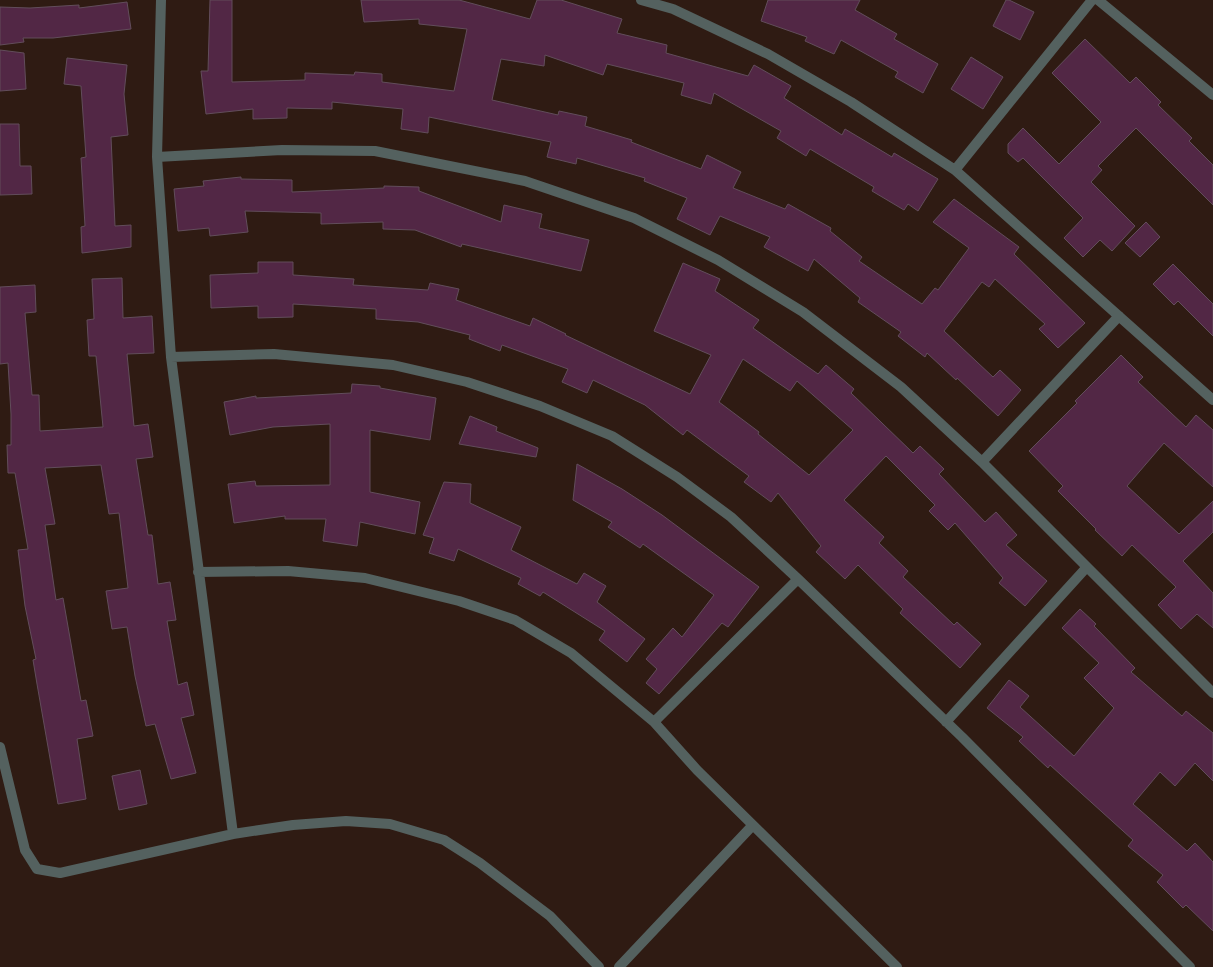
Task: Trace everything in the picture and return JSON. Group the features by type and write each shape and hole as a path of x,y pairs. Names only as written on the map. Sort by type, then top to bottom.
{"street":[{"path":"161,0 157,157 171,357 233,834"},
{"path":"641,0 673,9 768,54 852,102 955,170 1213,400"},
{"path":"955,170 1092,0"},
{"path":"1098,0 1213,94"},
{"path":"157,157 282,150 375,151 525,182 634,218 718,260 803,312 901,387 982,462 1086,568 1213,693"},
{"path":"982,462 1119,316"},
{"path":"171,357 274,354 393,365 467,382 540,406 612,436 677,477 731,517 798,579 946,722 1190,967"},
{"path":"946,722 1086,568"},
{"path":"198,572 288,571 365,578 466,604 515,620 571,653 654,722 697,770 752,826 897,967"},
{"path":"654,722 798,579"},
{"path":"0,747 25,850 37,869 60,874 233,834 294,825 346,821 390,824 444,840 480,863 550,916 599,967"},
{"path":"619,967 752,826"}],"building":[{"path":"210,0 232,0 232,82 305,80 305,73 354,75 355,72 382,74 382,82 454,91 467,29 419,24 419,19 364,22 361,0 459,0 530,19 537,0 561,0 622,19 617,33 667,45 666,53 748,76 754,65 791,86 784,98 842,135 845,129 892,157 894,153 938,179 918,211 908,204 904,210 872,191 874,187 810,149 806,156 777,138 781,131 714,93 711,104 681,95 684,83 607,64 603,75 545,55 544,66 501,59 492,100 558,115 559,111 587,117 585,126 632,140 631,142 701,169 707,155 741,172 733,188 785,209 788,204 831,228 830,231 862,257 859,261 922,304 935,288 938,290 969,248 933,222 954,199 1019,247 1014,254 1085,323 1058,348 1039,329 1045,324 995,279 989,287 982,282 944,331 993,377 1000,370 1021,390 998,416 957,378 956,380 927,353 925,357 898,336 901,332 858,302 860,298 814,259 808,271 764,247 770,237 720,216 710,235 677,219 687,198 644,181 645,178 577,158 576,164 547,157 551,142 429,117 428,133 401,129 403,109 332,102 332,109 287,108 287,118 253,119 253,109 206,114 201,71 208,71"},
{"path":"768,0 860,0 855,10 897,34 894,39 938,64 923,93 895,77 898,72 841,40 834,54 805,41 807,37 761,21"},
{"path":"1006,0 1034,12 1020,40 993,26"},
{"path":"127,2 131,29 53,38 23,38 24,42 0,45 0,7 30,8 79,5 79,8"},
{"path":"1085,39 1130,83 1136,77 1161,102 1158,105 1192,138 1189,141 1213,165 1213,205 1136,128 1098,166 1102,170 1091,182 1135,226 1112,251 1100,240 1083,257 1064,238 1083,218 1023,158 1018,162 1008,153 1008,144 1023,128 1059,164 1101,122 1052,73"},
{"path":"0,50 24,53 26,89 0,91"},
{"path":"971,57 1003,77 983,109 951,89"},
{"path":"67,58 127,65 124,94 128,135 111,137 115,226 131,225 131,247 82,253 81,227 85,226 81,158 86,157 81,86 64,84"},
{"path":"0,124 19,124 20,166 31,166 32,194 0,195"},
{"path":"241,177 241,179 292,180 292,192 384,188 384,186 419,187 419,191 501,222 504,205 542,214 539,228 589,240 581,271 462,244 461,247 415,230 383,229 383,222 321,224 321,213 245,211 248,232 210,236 209,228 178,231 174,189 204,186 203,181"},
{"path":"1146,222 1160,237 1140,257 1125,243"},
{"path":"258,262 293,262 293,275 354,279 353,285 428,290 430,283 459,289 456,300 530,326 533,318 566,334 565,335 690,394 711,355 654,331 683,263 720,279 715,291 759,320 753,328 818,374 826,365 854,389 851,393 913,453 920,446 944,469 939,474 985,522 996,512 1017,535 1006,545 1047,581 1025,606 999,583 1003,578 955,523 948,530 929,511 935,505 886,456 844,500 884,537 879,543 908,571 903,577 954,625 957,622 981,644 960,668 900,613 903,609 858,565 845,579 816,552 821,546 778,493 771,502 744,482 749,476 687,430 683,435 645,405 593,380 587,393 562,382 568,369 502,345 500,351 469,339 470,335 418,322 376,319 376,309 293,304 293,317 258,318 258,306 211,308 210,275 258,273","holes":["743,359 790,391 797,381 853,430 809,475 758,434 759,432 719,402"]},
{"path":"1173,264 1213,304 1213,336 1178,301 1174,305 1153,284"},
{"path":"122,278 123,318 152,316 154,353 127,354 134,426 148,424 153,457 136,459 148,535 152,535 158,584 170,582 176,620 167,621 178,685 187,682 194,715 181,718 196,773 171,779 155,724 146,726 135,676 127,627 112,629 106,591 128,588 119,513 109,514 101,465 45,468 55,524 45,525 56,600 63,598 81,701 86,700 93,736 77,739 86,799 58,804 33,660 36,659 25,606 18,550 28,549 15,473 8,473 7,445 11,445 11,414 8,363 0,364 0,287 35,285 36,312 25,313 32,395 39,395 40,431 103,427 96,356 89,356 87,320 94,319 92,279"},
{"path":"1121,355 1143,377 1138,382 1186,427 1196,415 1213,430 1213,487 1164,443 1127,486 1179,534 1213,501 1213,532 1183,561 1213,593 1213,628 1197,614 1181,629 1158,605 1176,587 1132,545 1122,556 1058,491 1063,486 1029,451 1077,403 1075,401"},
{"path":"352,384 380,386 380,388 436,398 430,440 370,430 370,492 420,502 415,534 360,522 357,546 323,541 326,519 285,519 285,516 234,523 228,484 255,481 256,486 330,485 330,424 273,427 230,435 224,402 256,396 256,398 351,393"},
{"path":"470,416 497,427 496,431 538,448 536,457 459,444"},
{"path":"577,464 622,489 662,515 759,587 728,627 722,623 659,694 646,683 657,669 646,659 673,628 682,637 714,595 643,544 640,548 608,527 612,522 573,500"},
{"path":"444,482 471,484 470,503 521,527 511,550 577,584 584,573 606,586 597,602 645,639 627,662 599,640 605,631 543,592 540,596 518,584 521,578 458,549 454,561 429,553 434,538 423,535"},
{"path":"1080,609 1096,624 1094,626 1135,668 1131,672 1182,716 1186,711 1213,733 1213,781 1195,763 1175,786 1160,772 1133,804 1187,851 1195,843 1213,862 1213,931 1186,905 1183,908 1157,882 1163,875 1128,846 1133,840 1050,765 1048,768 1019,741 1023,737 987,708 1009,680 1029,696 1020,707 1074,756 1114,708 1084,678 1099,663 1062,628"},
{"path":"140,770 147,804 119,810 112,776"}]}
